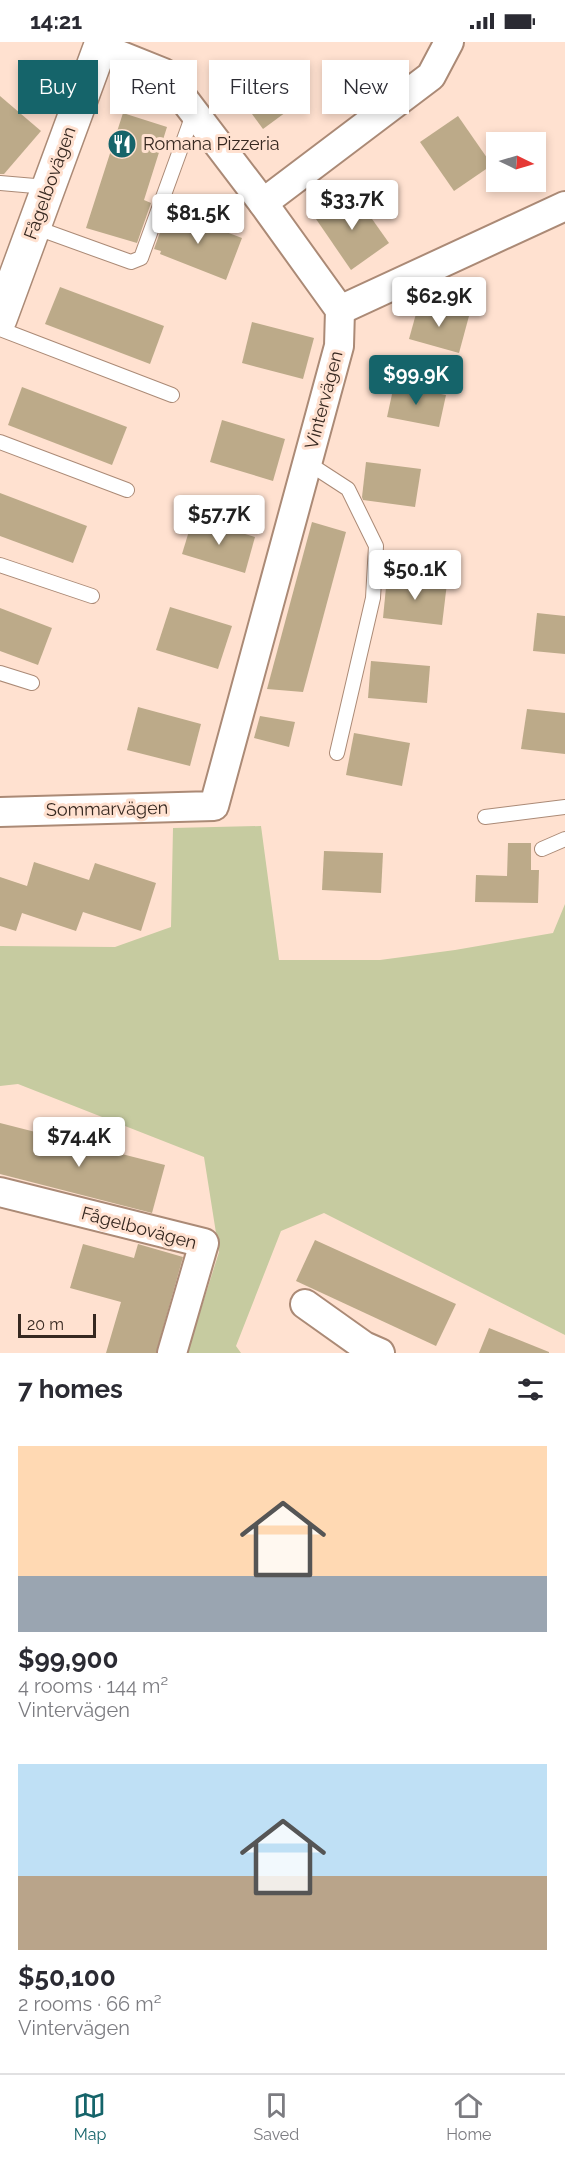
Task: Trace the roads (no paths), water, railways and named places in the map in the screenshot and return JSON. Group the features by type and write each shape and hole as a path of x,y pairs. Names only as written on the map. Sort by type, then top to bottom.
{"street":[{"path":"263,203 431,76 449,42"},
{"path":"92,44 132,60"},
{"name":"Fågelbovägen","path":"0,319 47,190 92,44"},
{"path":"196,114 340,310 565,206"},
{"name":"Vintervägen","path":"214,806 339,346 340,310"},
{"name":"Sommarvägen","path":"0,812 214,806"},
{"name":"Fågelbovägen","path":"0,1192 204,1243 172,1353"},
{"path":"305,1304 368,1351"}],"lane":[{"path":"34,227 131,262 141,258 193,114"},
{"path":"0,183 35,186 47,190"},
{"path":"0,329 172,395"},
{"path":"0,442 127,490"},
{"path":"308,463 348,489 376,546 373,598 337,753"},
{"path":"0,565 92,596"},
{"path":"0,673 32,683"},
{"path":"485,817 565,807"},
{"path":"542,849 565,838"}],"place":[{"name":"Romana Pizzeria","path":"122,144"}]}
